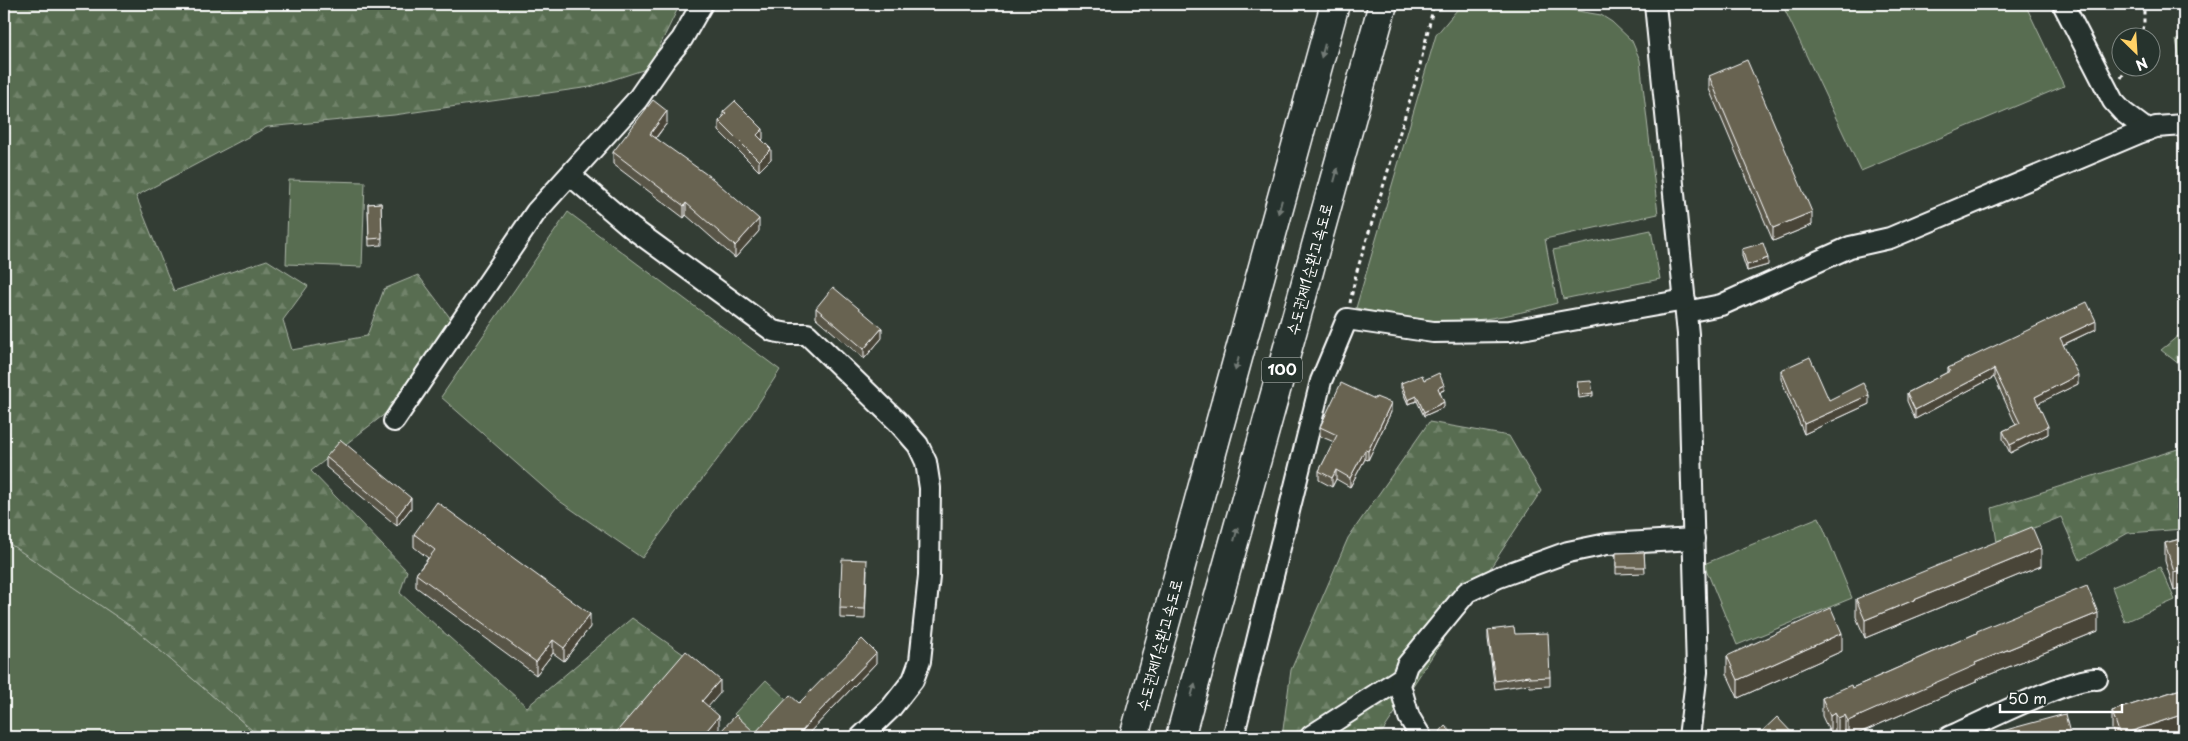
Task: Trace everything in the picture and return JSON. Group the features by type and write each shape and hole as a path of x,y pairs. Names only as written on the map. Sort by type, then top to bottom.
{"highway":[{"name":"수도권제1순환고속도로","path":"1134,737 1336,4"},
{"name":"수도권제1순환고속도로","path":"1180,737 1383,4"}],"lane":[{"path":"394,421 536,212 637,100 682,39 702,4"},
{"path":"1655,4 1688,334 1697,672 1689,737"},
{"path":"2063,4 2113,101 2123,112 2147,130"},
{"path":"1236,737 1236,730 1311,416 1321,381 1347,319 1433,332 1510,331 1685,306 1721,305 1850,247 1890,238 2147,130 2156,127 2184,125"},
{"path":"570,174 632,228 773,331 789,334 806,334 897,421 918,445 926,462 930,488 929,576 920,661 912,680 891,708 861,737"},
{"path":"1421,737 1409,717 1400,686 1407,665 1423,643 1467,592 1499,577 1568,552 1607,544 1694,539"},
{"path":"1311,736 1403,677"},
{"path":"1949,737 2059,689 2090,678 2097,679"}],"path":[{"path":"1347,319 1356,274 1418,74 1434,4"},
{"path":"2143,28 2144,4"}],"green space":[{"path":"4,4 680,4 649,68 590,87 394,115 267,127 136,196 174,291 267,260 308,286 283,320 292,350 367,336 384,289 418,275 451,319 390,410 311,471 407,571 400,593 527,707 632,618 696,663 629,737 260,737 135,629 4,540"},
{"path":"1462,4 1537,4 1601,15 1612,22 1632,41 1640,60 1658,214 1545,239 1557,303 1508,315 1459,321 1420,319 1356,308 1436,35"},
{"path":"1782,4 2025,4 2064,86 1861,171"},
{"path":"2184,38 2184,79 2176,40"},
{"path":"289,180 365,182 362,267 286,264"},
{"path":"568,212 780,370 749,418 642,558 558,500 441,397"},
{"path":"1651,230 1660,279 1563,299 1553,250"},
{"path":"2184,331 2184,368 2161,350"},
{"path":"1429,422 1509,436 1541,491 1383,731 1340,737 1282,737 1291,670 1348,538"},
{"path":"2184,447 2184,529 2128,533 2080,560 2061,517 1997,543 1992,508"},
{"path":"1819,517 1852,598 1737,645 1704,564"},
{"path":"4,540 135,629 260,737 4,737"},
{"path":"2160,567 2175,600 2125,622 2112,587"},
{"path":"766,680 787,700 755,734 734,714"}],"building":[{"path":"1747,60 1812,212 1773,228 1709,76"},
{"path":"653,100 667,111 650,134 713,179 759,219 735,246 686,203 684,206 613,152"},
{"path":"735,101 763,129 757,135 771,149 759,161 719,121 726,114 723,112"},
{"path":"381,203 382,238 369,239 368,204"},
{"path":"1763,243 1768,258 1747,265 1742,249"},
{"path":"833,287 882,328 864,349 816,308"},
{"path":"2087,302 2096,321 2060,338 2078,375 2035,397 2048,426 2010,445 2003,431 2020,423 1994,369 1915,410 1907,393 1950,371 1948,368"},
{"path":"1810,357 1829,400 1863,383 1869,395 1804,424 1781,370"},
{"path":"1439,373 1444,385 1438,388 1444,402 1424,412 1417,396 1408,400 1401,383 1422,375 1424,380"},
{"path":"1591,381 1593,393 1579,395 1577,382"},
{"path":"1341,383 1375,399 1376,397 1391,403 1368,451 1365,450 1350,478 1336,470 1332,478 1319,471 1337,435 1320,427"},
{"path":"341,440 411,498 397,516 326,457"},
{"path":"437,502 590,614 564,648 553,640 536,662 416,574 435,550 414,534"},
{"path":"2032,527 2041,548 1865,620 1856,599"},
{"path":"2184,538 2184,569 2174,572 2165,543"},
{"path":"1644,552 1645,567 1616,567 1616,553"},
{"path":"842,559 867,560 865,609 840,608"},
{"path":"2087,586 2098,613 1975,663 1976,665 1848,721 1845,715 1838,718 1835,713 1830,716 1822,698 1851,685 1852,688 1977,633 1977,631"},
{"path":"1831,608 1842,633 1738,680 1727,656"},
{"path":"1514,627 1515,634 1548,633 1550,677 1530,678 1529,676 1495,681 1488,630"},
{"path":"862,639 876,653 797,737 728,737 721,731 736,715 755,733 790,695 799,703"},
{"path":"686,651 720,680 702,701 719,716 701,737 612,737"},
{"path":"2184,688 2184,714 2120,735 2112,711"},
{"path":"2065,714 2071,737 1980,737"},
{"path":"1777,717 1795,736 1756,737"},
{"path":"1445,726 1457,737 1435,737"}]}
